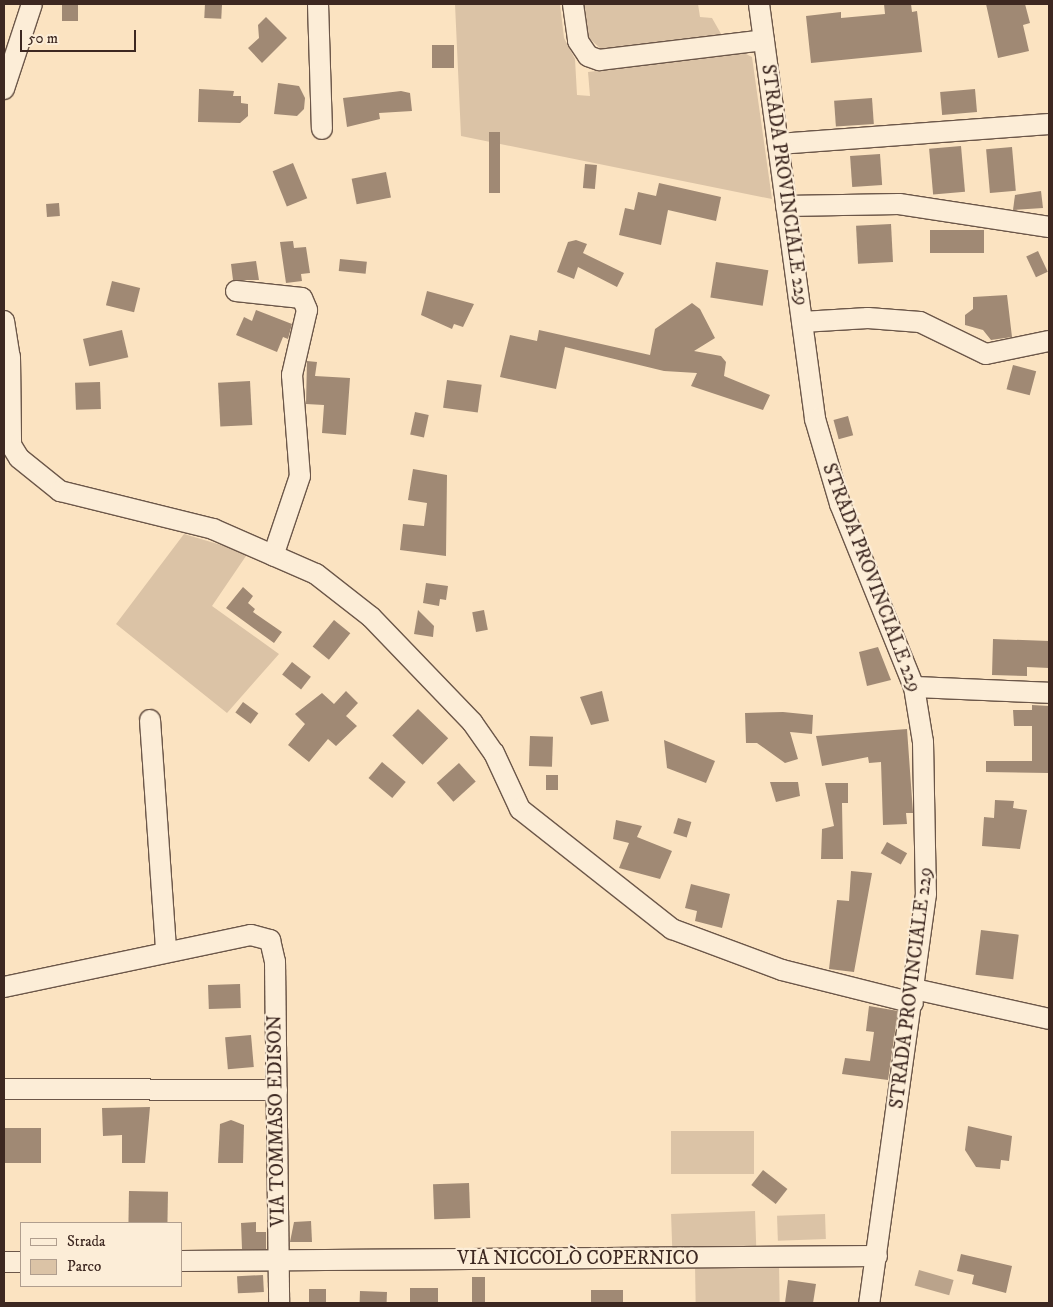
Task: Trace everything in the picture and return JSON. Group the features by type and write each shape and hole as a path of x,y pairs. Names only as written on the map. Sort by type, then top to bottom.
{"street":[{"path":"4,89 32,4"},
{"path":"318,4 322,129"},
{"path":"573,4 578,41 588,56 599,60 764,40"},
{"name":"STRADA PROVINCIALE 229","path":"760,4 802,322 825,460 914,687 923,742 927,865 913,996 869,1303"},
{"path":"778,144 1049,124"},
{"path":"786,206 899,204 1049,227"},
{"path":"236,291 302,298 307,310 292,375 300,476 273,556"},
{"path":"802,322 868,318 920,322 986,354 1049,341"},
{"path":"4,321 10,357 9,434 19,458 60,491 76,498 213,529 316,574 371,617 472,722 494,753 520,809 672,929 782,970 913,996 1049,1019"},
{"path":"914,687 1049,693"},
{"path":"4,987 166,951 150,720"},
{"name":"VIA TOMMASO EDISON","path":"166,951 251,935 270,940 275,962 279,1303"},
{"path":"4,1090 277,1090"},
{"name":"VIA NICCOLÒ COPERNICO","path":"182,1261 877,1256"},
{"path":"4,1262 20,1262"}],"green space":[{"path":"455,4 560,4 564,38 575,59 577,95 590,96 588,72 744,53 752,57 772,199 461,136"},
{"path":"584,4 698,4 700,17 712,18 724,39 602,50 589,38"},
{"path":"184,534 248,553 212,606 279,654 227,713 116,624"},
{"path":"671,1131 754,1131 754,1174 671,1174"},
{"path":"755,1211 756,1249 672,1252 671,1214"},
{"path":"825,1214 826,1239 778,1241 777,1216"},
{"path":"779,1264 780,1303 696,1303 695,1265"}],"shaded area":[{"path":"919,1270 954,1280 949,1295 915,1285"}],"building":[{"path":"62,4 78,4 78,21 62,21"},
{"path":"205,4 222,5 221,19 204,18"},
{"path":"884,4 911,4 912,12 917,11 922,52 811,63 806,16 841,12 841,18 885,14"},
{"path":"986,4 1025,4 1030,23 1023,25 1029,51 998,58"},
{"path":"266,17 287,38 262,63 248,48 259,38 258,25"},
{"path":"432,45 454,45 454,68 432,68"},
{"path":"278,83 299,86 305,98 304,109 297,116 274,114"},
{"path":"199,89 234,91 233,96 241,96 241,103 248,104 248,116 240,123 198,122"},
{"path":"975,89 977,112 942,115 940,92"},
{"path":"401,91 410,93 412,111 379,113 380,119 347,127 343,98"},
{"path":"872,98 874,124 836,127 834,101"},
{"path":"489,132 500,132 500,193 489,193"},
{"path":"961,146 965,192 933,195 929,149"},
{"path":"1012,147 1016,191 990,193 986,149"},
{"path":"880,154 882,185 852,187 850,156"},
{"path":"293,163 307,198 287,206 273,171"},
{"path":"585,164 597,165 595,189 583,188"},
{"path":"386,172 391,198 357,204 352,179"},
{"path":"659,183 721,197 716,221 668,210 661,245 619,235 625,208 634,210 638,192 656,196"},
{"path":"1041,191 1043,208 1013,210 1015,195"},
{"path":"59,203 60,216 47,217 46,204"},
{"path":"891,224 893,262 858,264 856,226"},
{"path":"930,230 984,230 984,253 930,253"},
{"path":"576,240 587,244 583,253 624,273 617,287 578,267 574,279 557,272 568,242"},
{"path":"293,241 294,248 306,247 310,273 301,274 302,281 286,283 280,242"},
{"path":"1038,251 1048,272 1036,277 1026,256"},
{"path":"340,259 367,262 366,274 339,271"},
{"path":"256,261 259,280 233,280 231,264"},
{"path":"716,262 768,270 763,306 710,298"},
{"path":"112,281 140,288 134,312 106,305"},
{"path":"427,291 474,304 463,327 454,324 452,329 421,315"},
{"path":"1007,295 1012,337 991,340 983,330 965,325 965,315 973,309 973,297"},
{"path":"692,303 700,309 715,338 694,351 721,356 726,362 724,376 770,395 763,410 691,386 697,373 664,371 565,347 556,389 500,377 510,335 537,341 539,330 650,355 655,329"},
{"path":"256,310 292,324 288,339 283,337 277,352 236,335 244,317 252,321"},
{"path":"122,330 128,357 89,366 83,339"},
{"path":"307,361 317,362 315,376 350,378 346,435 322,433 324,405 306,404"},
{"path":"1013,365 1036,371 1030,395 1007,389"},
{"path":"447,380 482,385 478,413 443,408"},
{"path":"250,381 252,425 220,427 218,383"},
{"path":"100,382 101,409 76,410 75,383"},
{"path":"415,412 429,415 424,437 410,434"},
{"path":"848,416 853,435 839,439 834,420"},
{"path":"413,469 447,475 446,556 400,550 403,524 424,526 427,503 408,500"},
{"path":"426,583 448,586 446,600 440,599 439,606 423,603"},
{"path":"243,587 253,596 248,603 255,609 253,612 282,632 274,643 226,608"},
{"path":"418,610 434,626 433,637 414,634"},
{"path":"484,610 488,630 476,632 472,612"},
{"path":"334,620 350,633 329,660 313,646"},
{"path":"993,639 1049,641 1049,668 1027,667 1027,676 992,675"},
{"path":"878,647 891,680 867,686 859,652"},
{"path":"292,662 311,677 301,689 282,675"},
{"path":"346,691 358,703 346,716 357,726 336,746 328,739 309,762 288,745 305,724 295,714 322,693 334,704"},
{"path":"602,691 609,721 591,725 580,697"},
{"path":"243,702 258,713 251,724 235,713"},
{"path":"1032,705 1049,706 1049,773 986,772 986,761 1032,761 1032,726 1014,726 1013,710 1032,710"},
{"path":"418,709 448,738 423,765 392,736"},
{"path":"783,712 813,715 812,734 790,732 798,759 785,763 757,743 746,743 745,713"},
{"path":"907,729 913,813 906,813 907,824 883,825 881,762 869,763 868,757 822,766 816,736"},
{"path":"530,736 553,737 552,767 529,766"},
{"path":"664,740 715,761 706,783 667,768"},
{"path":"382,762 406,782 392,798 369,778"},
{"path":"459,763 476,782 453,802 437,783"},
{"path":"546,775 558,775 558,790 546,790"},
{"path":"770,782 798,782 800,796 776,802"},
{"path":"825,783 848,783 848,803 842,803 843,859 821,859 822,829 834,826"},
{"path":"995,800 1014,801 1013,808 1027,810 1020,849 982,846 984,817 994,818"},
{"path":"678,818 691,822 687,837 673,833"},
{"path":"616,820 642,826 637,837 672,851 660,879 619,868 629,843 613,839"},
{"path":"887,842 907,853 901,865 881,853"},
{"path":"851,871 872,873 854,972 829,969 837,900 849,901"},
{"path":"691,884 730,894 722,928 695,921 697,911 685,908"},
{"path":"981,930 1019,935 1013,979 976,975"},
{"path":"240,984 241,1008 209,1009 208,985"},
{"path":"869,1006 898,1011 888,1080 842,1074 845,1058 870,1061 874,1032 866,1031"},
{"path":"251,1035 254,1067 228,1069 225,1037"},
{"path":"150,1107 145,1163 122,1163 122,1135 103,1136 102,1108"},
{"path":"231,1120 244,1125 243,1163 218,1163 220,1124"},
{"path":"968,1126 1012,1136 1009,1161 1001,1160 1000,1169 976,1167 965,1150"},
{"path":"4,1128 41,1128 41,1163 4,1163"},
{"path":"763,1170 787,1189 776,1204 751,1185"},
{"path":"469,1183 470,1218 434,1219 433,1184"},
{"path":"129,1191 168,1192 167,1222 128,1222"},
{"path":"311,1221 312,1242 290,1242 294,1222"},
{"path":"256,1222 256,1232 266,1232 266,1249 242,1249 241,1223"},
{"path":"961,1254 1012,1266 1006,1293 972,1284 974,1275 957,1271"},
{"path":"263,1275 264,1292 238,1293 237,1276"},
{"path":"472,1277 485,1277 485,1303 472,1303"},
{"path":"788,1280 816,1284 813,1303 785,1303"},
{"path":"410,1288 438,1288 438,1303 410,1303"},
{"path":"309,1289 326,1289 326,1303 309,1303"},
{"path":"591,1290 623,1290 623,1303 591,1303"},
{"path":"360,1291 387,1292 387,1303 360,1303"}]}
